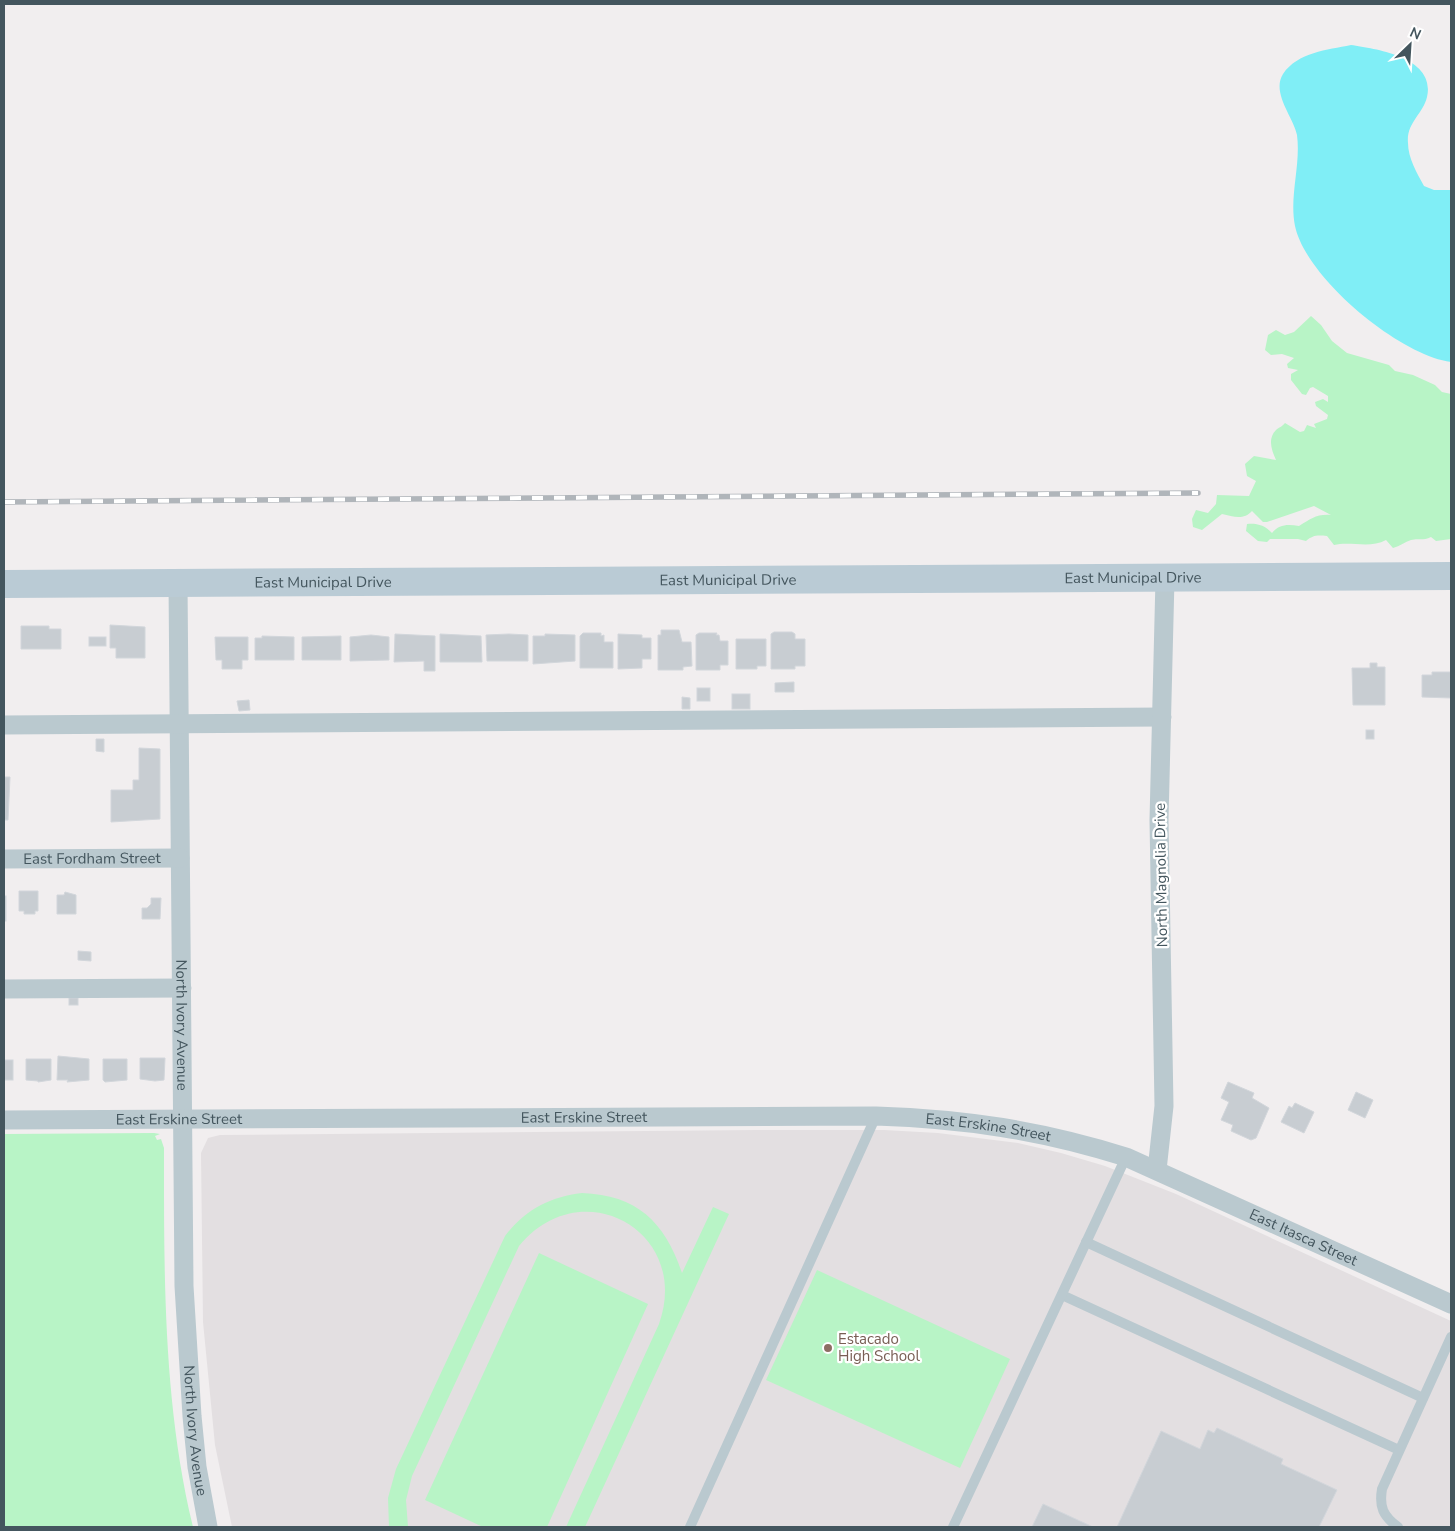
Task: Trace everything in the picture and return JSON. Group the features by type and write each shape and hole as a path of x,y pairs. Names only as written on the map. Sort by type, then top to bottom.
{"street":[{"name":"East Municipal Drive","path":"4,584 1451,576"},
{"name":"North Magnolia Drive","path":"1157,1170 1164,1106 1159,820 1165,579"},
{"name":"North Ivory Avenue","path":"178,583 184,1286 187,1358 197,1467 208,1527"},
{"path":"4,725 1162,717"},
{"name":"East Fordham Street","path":"4,859 180,858"},
{"path":"4,989 182,988"},
{"name":"East Erskine Street","path":"4,1120 876,1116 934,1118 1028,1130 1126,1157 1157,1170"},
{"name":"East Itasca Street","path":"1157,1170 1451,1304"}],"lane":[{"path":"690,1527 876,1116"},
{"path":"953,1527 1126,1157"},
{"path":"1086,1242 1423,1398"},
{"path":"1062,1295 1399,1450"},
{"path":"1398,1527 1385,1516 1380,1499 1385,1480 1451,1337"}],"shaded area":[{"name":"Estacado High School","path":"884,1130 938,1133 1018,1143 1061,1153 1105,1166 1176,1194 1451,1321 1451,1527 232,1527 215,1445 203,1322 201,1153 208,1138 220,1135"}],"green space":[{"path":"1311,316 1321,325 1332,341 1347,353 1389,365 1395,371 1413,375 1435,385 1442,392 1451,394 1451,539 1436,541 1431,537 1414,539 1393,548 1386,540 1374,544 1334,545 1327,536 1313,537 1306,541 1298,539 1270,539 1267,542 1258,541 1246,531 1247,524 1254,524 1263,526 1272,533 1281,526 1299,526 1317,516 1331,515 1314,506 1267,522 1263,522 1252,511 1242,517 1222,514 1202,530 1193,527 1192,519 1196,510 1208,513 1216,504 1217,495 1249,496 1256,481 1247,476 1245,464 1254,456 1276,460 1271,441 1277,429 1285,423 1300,432 1304,431 1307,425 1316,428 1314,424 1327,419 1328,415 1316,406 1315,402 1323,399 1328,402 1328,396 1313,387 1310,388 1306,395 1302,394 1291,380 1291,374 1298,370 1288,368 1287,364 1294,358 1282,354 1271,355 1265,350 1268,335 1276,330 1285,335 1294,332"},
{"path":"4,1134 160,1134 155,1136 157,1140 161,1139 164,1148 167,1339 176,1433 193,1527 4,1527"},
{"path":"582,1193 618,1199 646,1215 667,1239 682,1273 713,1207 729,1214 585,1527 566,1527 659,1324 665,1291 660,1262 646,1238 625,1222 599,1213 572,1213 544,1224 519,1246 412,1476 406,1500 408,1527 389,1527 388,1498 396,1469 505,1236 521,1219 539,1206 559,1198"},
{"path":"539,1253 648,1304 547,1527 483,1527 425,1500"},
{"path":"817,1270 1010,1359 960,1468 766,1380"}],"water":[{"path":"1351,45 1376,49 1414,64 1423,73 1427,84 1425,103 1412,124 1408,136 1408,149 1413,165 1424,186 1434,190 1451,190 1451,362 1430,356 1406,345 1382,330 1358,311 1335,290 1317,268 1303,246 1295,226 1293,203 1298,158 1297,135 1281,97 1280,81 1289,67 1305,56"}],"building":[{"path":"110,625 145,627 145,658 116,658 116,648 110,648"},
{"path":"21,626 49,626 49,629 61,629 61,649 21,649"},
{"path":"661,630 679,630 682,642 691,642 692,666 683,667 683,670 658,670 658,635 661,635"},
{"path":"774,632 792,632 795,634 795,639 805,639 805,666 795,666 795,669 771,669 771,634"},
{"path":"583,633 601,633 601,636 604,635 604,642 613,642 613,668 580,668 580,636"},
{"path":"699,633 717,633 716,635 719,635 720,641 728,641 728,665 720,665 720,670 696,670 696,635"},
{"path":"395,634 435,636 435,671 424,671 424,661 394,662"},
{"path":"440,634 481,636 482,662 440,662"},
{"path":"545,634 575,635 575,661 533,664 533,636 545,636"},
{"path":"618,634 642,635 642,638 651,638 651,659 642,659 642,668 618,669"},
{"path":"371,635 389,637 389,660 350,661 350,637"},
{"path":"486,635 528,635 528,661 487,661"},
{"path":"262,636 294,637 294,660 255,660 255,638 262,638"},
{"path":"341,636 341,660 302,660 302,637"},
{"path":"89,637 106,637 106,646 89,646"},
{"path":"215,637 248,637 248,660 242,660 242,669 222,669 222,660 216,660"},
{"path":"736,639 766,639 766,666 757,666 757,669 736,669"},
{"path":"1370,663 1377,663 1377,667 1385,667 1385,705 1353,705 1352,668 1370,668"},
{"path":"1432,672 1451,672 1451,698 1422,697 1422,675 1432,675"},
{"path":"794,682 794,692 775,692 775,683"},
{"path":"697,688 710,688 710,701 697,701"},
{"path":"732,694 750,694 750,709 732,709"},
{"path":"682,697 690,698 690,709 682,709"},
{"path":"249,700 250,710 239,711 237,701"},
{"path":"1366,730 1374,730 1374,739 1366,739"},
{"path":"96,739 104,739 104,752 96,751"},
{"path":"139,748 160,749 160,819 111,822 111,790 133,790 133,780 139,780"},
{"path":"4,777 10,777 8,820 4,820"},
{"path":"19,891 38,891 38,911 35,911 35,914 24,914 24,911 19,911"},
{"path":"65,892 76,895 76,914 57,914 57,895 64,895"},
{"path":"4,896 6,896 6,921 4,921"},
{"path":"151,898 161,898 160,919 142,919 142,908 147,908 151,904"},
{"path":"78,951 91,952 91,961 78,960"},
{"path":"69,998 78,998 78,1005 69,1005"},
{"path":"58,1056 89,1059 89,1080 67,1082 68,1080 57,1080"},
{"path":"140,1058 165,1058 164,1080 140,1079"},
{"path":"26,1059 51,1059 51,1080 38,1082 26,1080"},
{"path":"103,1059 127,1059 127,1080 105,1082 103,1080"},
{"path":"4,1060 13,1060 13,1080 4,1080"},
{"path":"1228,1082 1254,1093 1252,1098 1269,1108 1256,1138 1251,1140 1231,1131 1233,1125 1221,1120 1229,1102 1221,1098"},
{"path":"1356,1092 1373,1100 1365,1118 1348,1110"},
{"path":"1295,1103 1314,1112 1304,1133 1281,1122 1289,1106 1292,1108"},
{"path":"1217,1428 1283,1459 1281,1464 1337,1490 1319,1527 1117,1527 1161,1431 1200,1449 1208,1430 1214,1433"},
{"path":"1043,1504 1093,1527 1032,1527"}],"railway":[{"path":"4,502 1198,493"}],"place":[{"name":"Estacado High School","path":"828,1348"}]}
